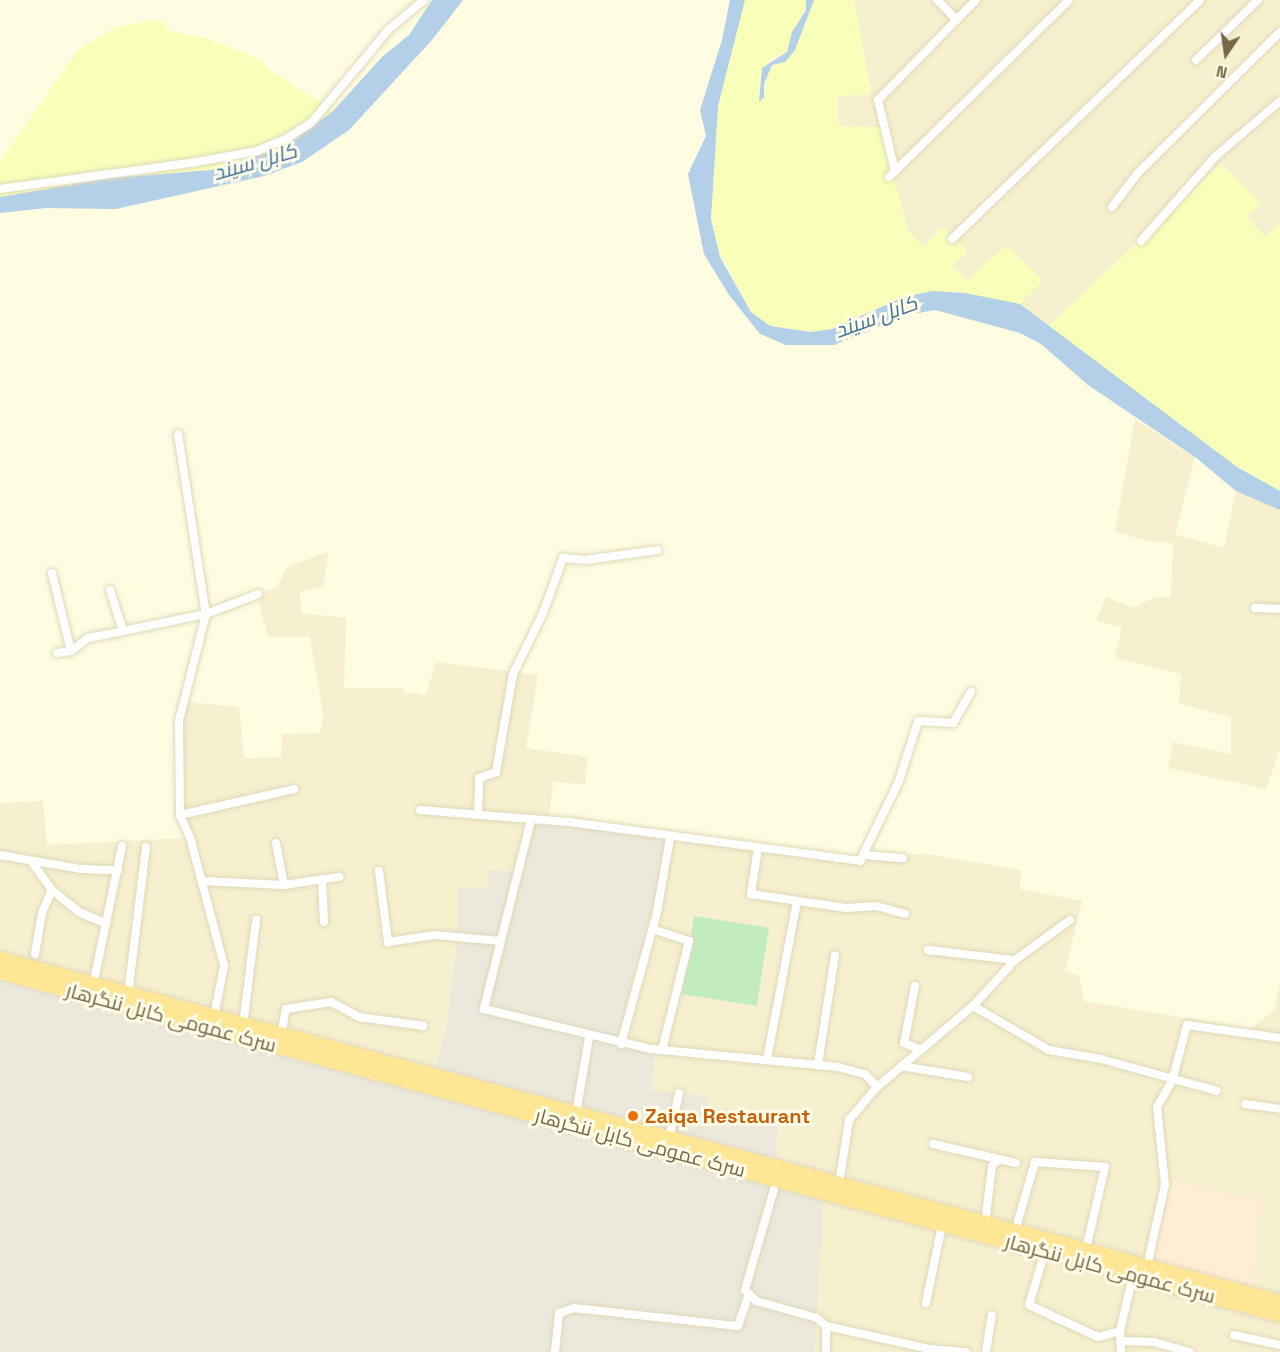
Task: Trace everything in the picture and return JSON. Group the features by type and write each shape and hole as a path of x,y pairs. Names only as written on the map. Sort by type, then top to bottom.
{"highway":[{"name":"سرک عمومی کابل ننگرهار","path":"0,959 669,1139 942,1225 1045,1251 1280,1302"},
{"name":"سرک عمومی کابل ننگرهار","path":"0,972 776,1173 839,1184 1086,1249 1142,1271 1280,1315"}],"street":[{"path":"0,189 213,159 257,151 287,138 311,123 389,29 424,0"},
{"path":"937,0 957,20"},
{"path":"976,0 878,100 892,174 1069,0"},
{"path":"952,239 1200,0"},
{"path":"1196,60 1258,0"},
{"path":"1112,207 1137,174 1280,32"},
{"path":"1141,241 1216,156 1280,101"},
{"path":"178,434 206,614 178,721 180,815 202,881 224,966 214,1017"},
{"path":"478,814 479,778 496,772 513,674 543,614 563,558 586,560 657,550"},
{"path":"52,573 70,651"},
{"path":"110,590 123,631"},
{"path":"57,653 70,651 88,638 206,614 258,594"},
{"path":"1255,608 1280,609"},
{"path":"420,810 610,827 670,838 860,861 865,855 899,782 918,721 953,723 971,692"},
{"path":"180,815 294,789"},
{"path":"531,819 484,1009 621,1044 662,1050 818,1064 865,1074 877,1087"},
{"path":"621,1044 652,929 670,838"},
{"path":"276,843 284,885"},
{"path":"93,985 122,846"},
{"path":"128,994 146,847"},
{"path":"758,848 752,894 846,908 876,906 905,914"},
{"path":"0,855 31,861 118,870"},
{"path":"865,855 903,858"},
{"path":"31,861 52,890 79,912 107,924"},
{"path":"379,871 388,942 435,935 500,941"},
{"path":"202,881 284,885 339,877"},
{"path":"322,879 324,922"},
{"path":"35,954 42,913 52,890"},
{"path":"767,1059 797,902"},
{"path":"243,1025 256,920"},
{"path":"839,1184 849,1120 877,1087 919,1049 973,1006 1015,960 1070,920"},
{"path":"652,929 689,940 662,1050"},
{"path":"928,951 1015,960"},
{"path":"818,1064 835,955"},
{"path":"915,986 904,1042 919,1049"},
{"path":"281,1036 286,1009 331,1002 359,1017 423,1026"},
{"path":"973,1006 1049,1050 1110,1061 1172,1081 1217,1091"},
{"path":"1121,1352 1123,1341 1120,1331 1131,1284 1142,1271 1165,1185 1157,1107 1172,1081 1187,1025 1280,1038"},
{"path":"576,1114 589,1037"},
{"path":"901,1066 968,1077"},
{"path":"669,1139 679,1093"},
{"path":"1245,1104 1280,1109"},
{"path":"933,1144 1016,1163"},
{"path":"985,1224 992,1166 998,1160"},
{"path":"1015,1231 1035,1162 1105,1167 1086,1249"},
{"path":"776,1173 745,1290 749,1294 779,1310 817,1318 826,1326 930,1349 966,1352"},
{"path":"926,1303 942,1225"},
{"path":"1045,1251 1029,1305 1098,1338 1120,1331"},
{"path":"555,1352 559,1313 574,1308 738,1326 749,1294"},
{"path":"986,1352 993,1315"},
{"path":"826,1326 826,1352"},
{"path":"1234,1335 1280,1345 1278,1352"},
{"path":"1123,1341 1154,1342 1190,1352"}],"shaded area":[{"path":"854,0 1280,0 1280,223 1265,238 1247,216 1259,202 1221,164 1049,326 1020,304 1043,280 1006,246 967,281 952,266 967,251 942,228 923,247 908,231 893,178 839,127 836,96 871,94"},
{"path":"1135,419 1195,457 1175,534 1224,548 1236,491 1280,510 1280,749 1266,789 1168,768 1173,742 1231,754 1231,718 1179,703 1181,674 1115,658 1122,628 1097,620 1106,597 1133,608 1155,597 1171,597 1173,543 1147,541 1115,532"},
{"path":"329,551 323,587 300,592 301,613 346,618 344,688 403,688 404,692 426,695 436,662 538,675 526,748 588,757 585,784 553,782 549,820 518,873 486,889 459,887 458,931 447,1024 433,1076 0,953 0,803 43,801 47,845 186,838 179,817 179,701 239,707 244,758 281,757 282,734 319,733 324,718 310,637 268,637 257,595 278,586 287,567"},
{"path":"531,820 670,838 618,1042 655,1053 651,1090 707,1096 708,1108 779,1112 775,1167 433,1076 447,1024 458,931 459,887 486,889 490,869 518,873"},
{"path":"670,838 855,860 870,851 932,855 1021,870 1020,889 1082,901 1065,971 1079,976 1084,1001 1251,1029 1275,1009 1280,981 1280,1352 815,1352 822,1180 775,1167 778,1112 707,1108 706,1096 651,1090 618,1043"},
{"path":"694,916 769,928 757,1006 682,994"},
{"path":"0,980 823,1200 815,1352 0,1352"},
{"path":"1168,1178 1223,1194 1261,1195 1252,1288 1150,1265"}],"sand":[{"path":"745,0 806,0 807,5 792,32 787,52 771,59 760,73 759,101 764,96 768,71 797,46 814,0 854,0 871,94 836,97 839,126 881,127 908,231 923,247 942,228 967,250 952,266 967,281 1006,246 1043,280 1020,304 949,292 881,307 832,329 811,332 770,326 751,312 716,246 710,194 718,106"},
{"path":"157,19 163,21 167,30 209,39 261,60 268,69 333,111 283,148 236,164 180,175 112,178 0,197 0,162 76,52 114,28"},
{"path":"1221,164 1260,202 1247,216 1265,237 1280,223 1280,491 1237,467 1049,326"}],"water":[{"name":"کابل سيند","path":"432,0 463,0 432,40 349,130 302,162 264,176 116,209 46,208 0,213 0,197 112,178 211,170 283,148 333,111 382,57 409,35"},
{"name":"کابل سيند","path":"730,0 745,0 718,106 711,219 720,257 751,312 770,326 811,332 832,329 904,297 932,291 965,293 1020,304 1237,467 1280,491 1280,510 1236,491 1195,457 1088,385 1041,344 1020,333 935,310 907,315 834,345 786,345 760,334 729,295 704,254 688,174 706,136 700,110 722,40"},
{"path":"806,0 814,0 795,50 785,62 772,65 764,84 764,97 759,102 762,68 787,52 792,32 806,10"}],"place":[{"name":"Zaiqa Restaurant","path":"633,1116"}]}
